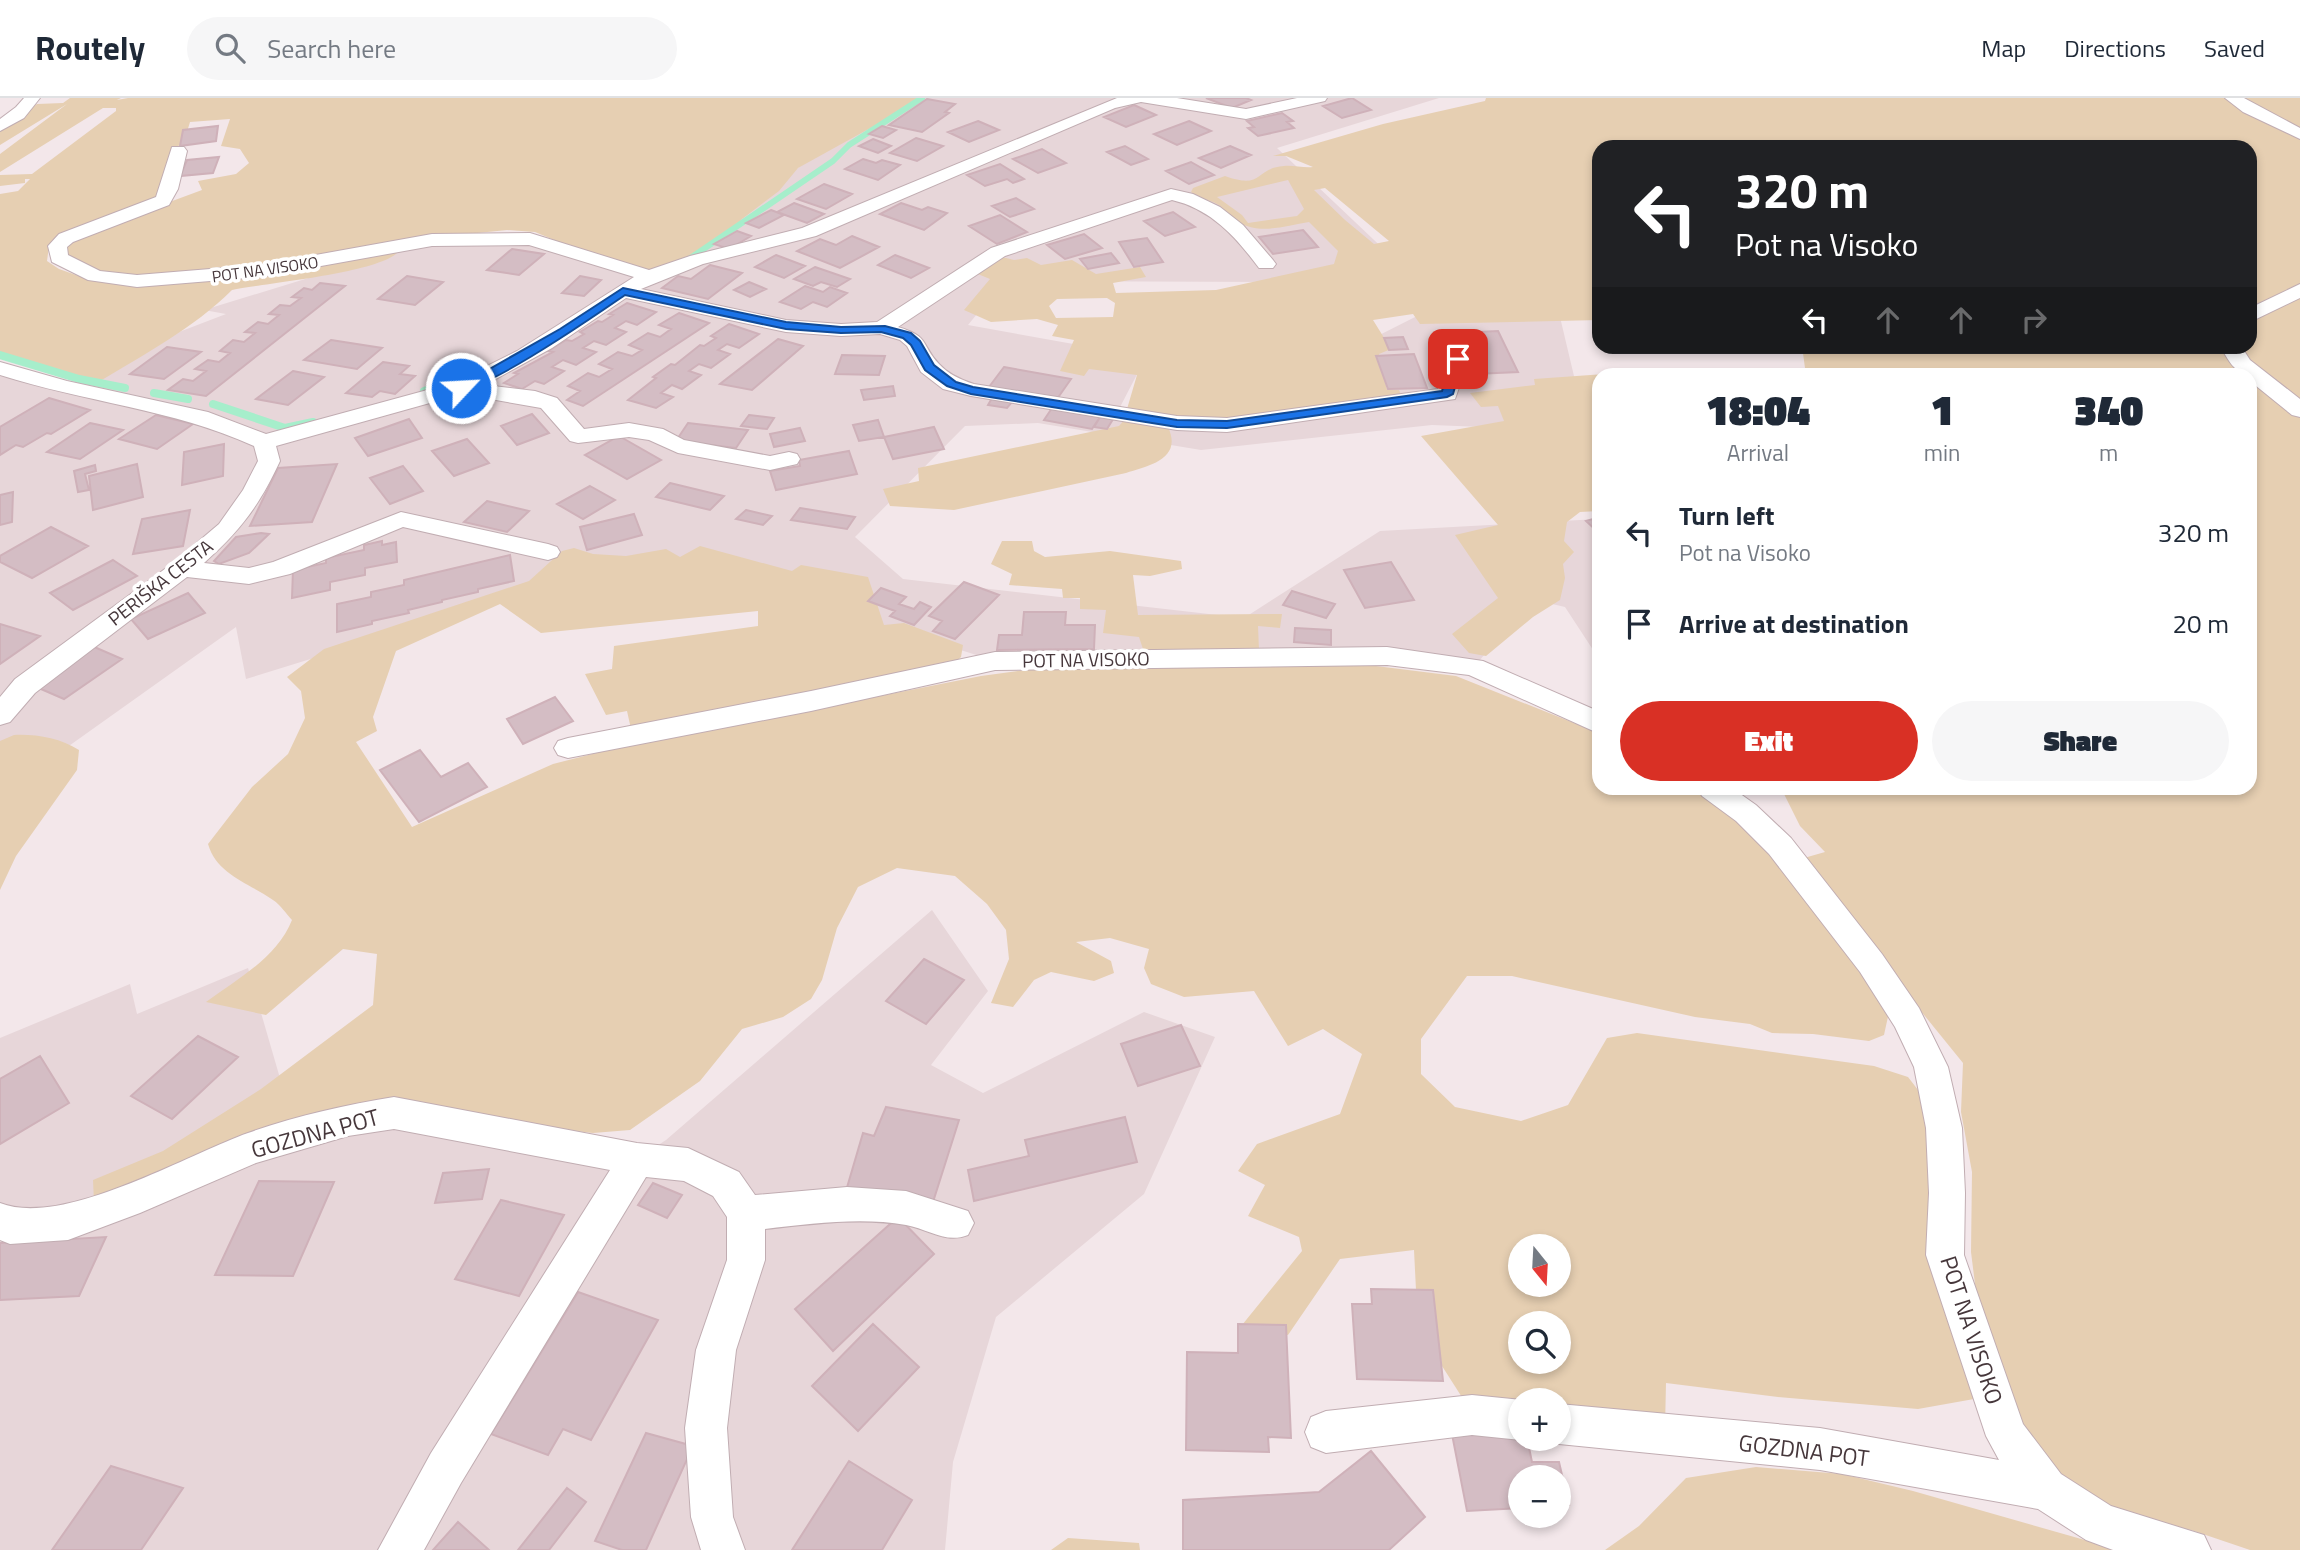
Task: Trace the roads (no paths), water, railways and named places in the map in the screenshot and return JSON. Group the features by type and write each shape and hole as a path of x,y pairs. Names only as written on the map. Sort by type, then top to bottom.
{"street":[{"path":"0,126 22,111 32,98"},
{"path":"0,368 79,389 186,411 233,426 264,442 461,388 492,374 552,339 649,276 697,258 777,242 809,232 1097,110 1136,98"},
{"path":"1146,98 1246,114 1319,98"},
{"path":"2233,98 2249,109 2300,134"},
{"name":"POT NA VISOKO","path":"178,151 169,190 163,201 66,238 57,246 59,258 95,276 137,281 260,271 432,240 530,239 649,276"},
{"path":"881,328 917,308 975,264 998,253 1171,194 1186,197 1211,208 1242,232 1266,264"},
{"path":"2257,312 2300,290"},
{"path":"623,291 786,326 841,330 881,328 907,336 916,343 929,367 951,384 971,390 1177,423 1227,425 1447,394 1458,359 1449,338"},
{"path":"2235,354 2247,368"},
{"path":"2257,376 2300,410"},
{"path":"461,388 535,397 549,403 578,436 629,430 655,435 678,446 770,463 789,459"},
{"name":"PERIŠKA CESTA","path":"0,715 25,686 182,569 228,529 255,489 269,461 264,442"},
{"path":"182,569 249,576 281,568 401,519 548,552"},
{"name":"POT NA VISOKO","path":"568,748 811,701 995,661 1387,656 1474,667 1592,720"},
{"name":"POT NA VISOKO","path":"1722,795 1746,813 1780,846 1871,963 1907,1017 1931,1066 1944,1128 1945,1255 2007,1436 2046,1489 2101,1525 2189,1550"},
{"name":"GOZDNA POT","path":"0,1221 10,1226 68,1222 127,1201 251,1148 348,1120 394,1113 637,1159 688,1165 726,1184 746,1213"},
{"path":"400,1550 446,1468 637,1159"},
{"path":"723,1550 712,1517 706,1428 716,1350 746,1260 746,1213 846,1204 906,1208 955,1223"},
{"path":"1326,1432 1472,1415 1508,1419"},
{"name":"GOZDNA POT","path":"1571,1425 1820,1449 2046,1489"}],"waterway":[{"path":"689,259 833,161 849,145 922,98"},
{"path":"0,355 79,379 125,388"},
{"path":"424,391 478,372"},
{"path":"154,393 188,399"},
{"path":"213,404 285,428 313,422"}]}
